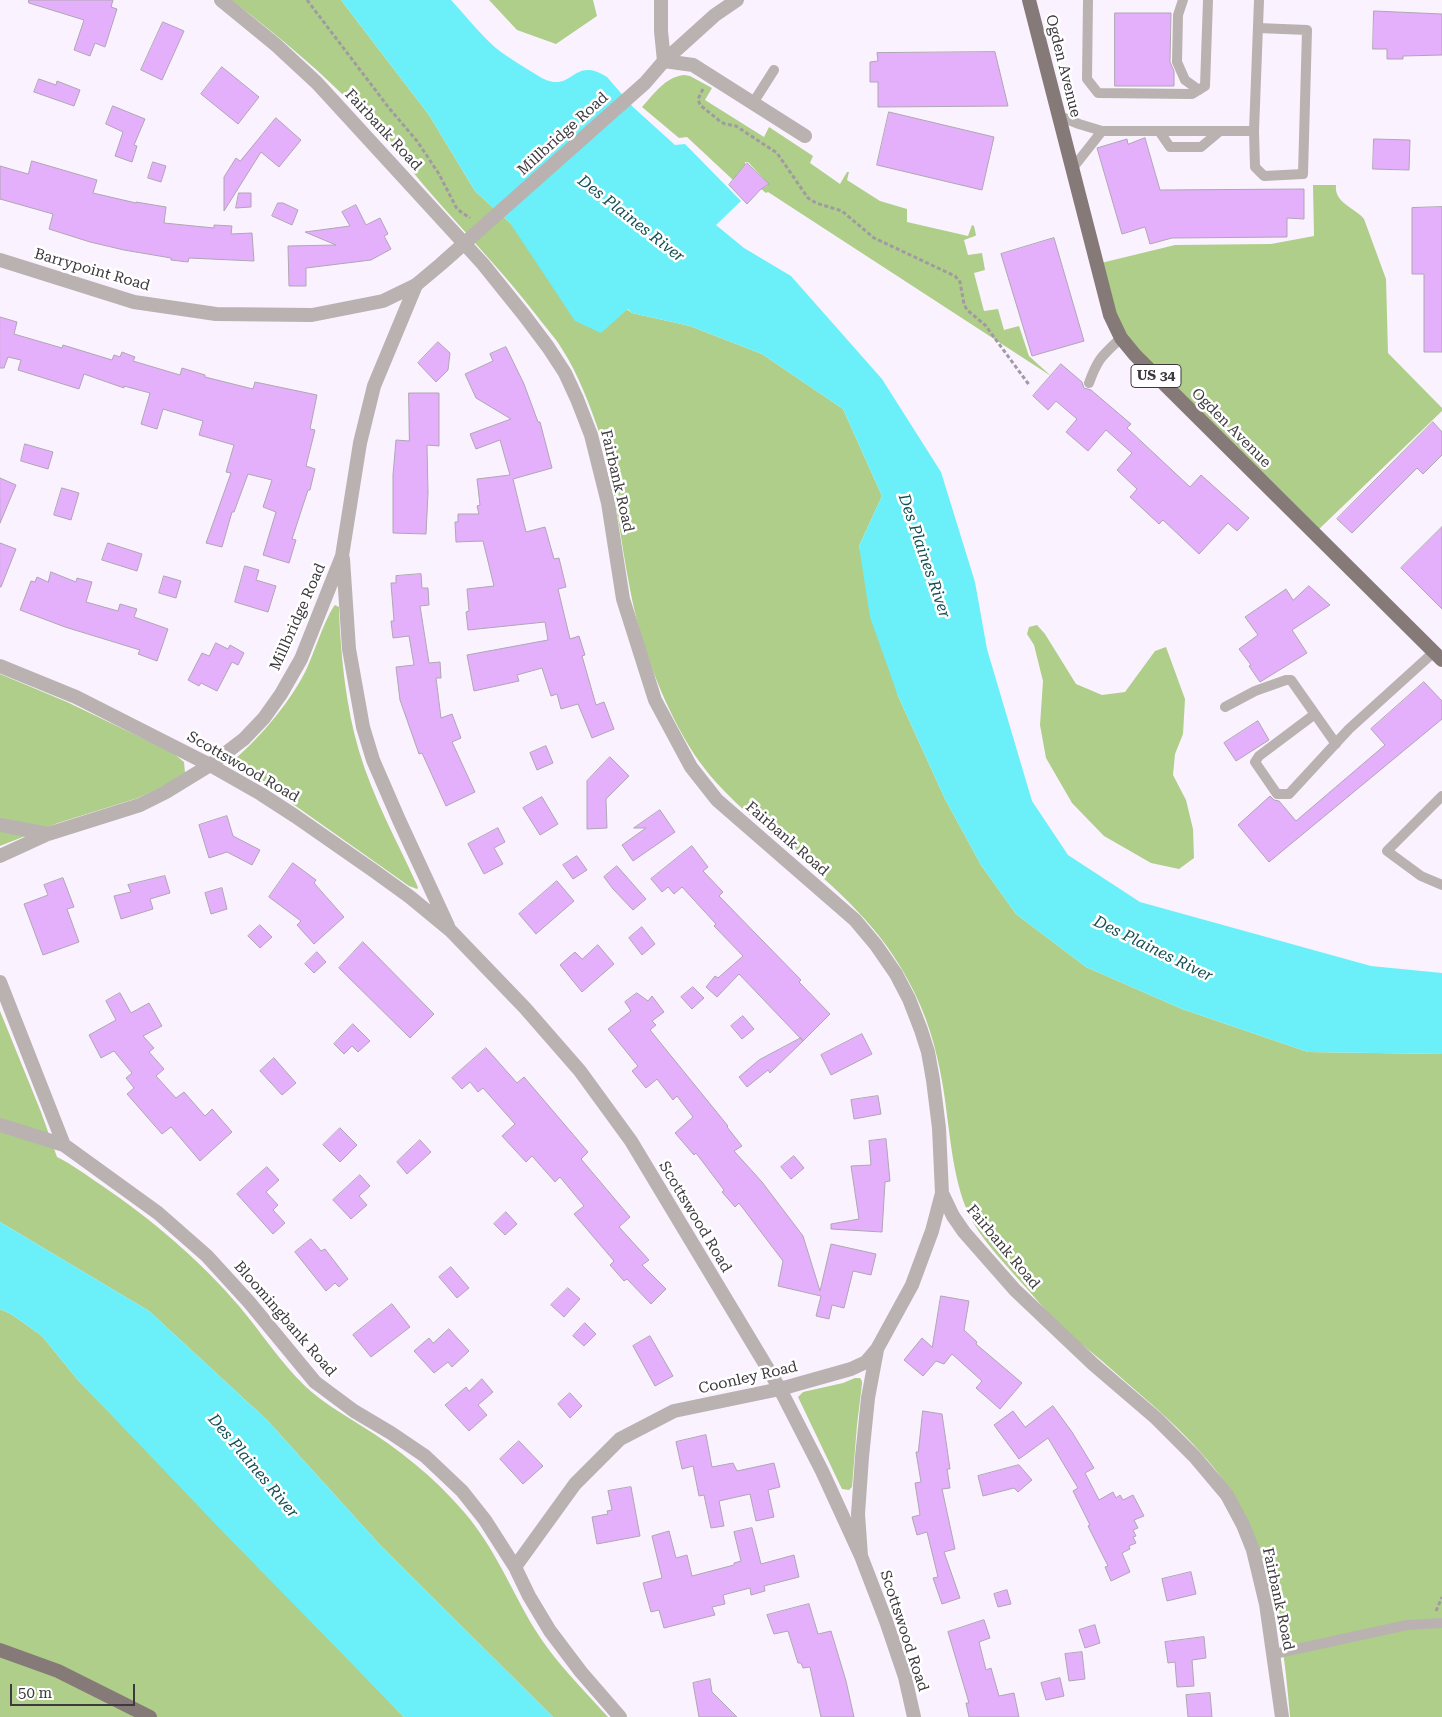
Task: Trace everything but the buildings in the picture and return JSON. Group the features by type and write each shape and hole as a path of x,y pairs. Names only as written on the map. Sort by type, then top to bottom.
{"main road":[{"name":"Ogden Avenue","path":"1029,0 1110,315 1121,338 1135,355 1438,656"},
{"path":"0,1650 58,1671 150,1717"}],"street":[{"name":"Fairbank Road","path":"221,0 276,45 317,83 483,264 548,347 565,373 578,399 591,435 602,478 623,599 655,700 691,767 717,800 855,920 876,944 896,974 922,1030 933,1080 939,1128 942,1193 953,1216 964,1232 1015,1290 1093,1364 1156,1418 1195,1456 1227,1495 1243,1525 1253,1550 1266,1604 1282,1717"},
{"path":"660,0 664,61 693,65 805,136"},
{"name":"Millbridge Road","path":"480,230 646,82 664,61 715,15 737,0"},
{"name":"Barrypoint Road","path":"0,260 134,302 216,314 312,315 383,301 416,285 480,230"},
{"name":"Millbridge Road","path":"0,856 48,834 140,805 166,792 210,765 244,739 264,718 281,694 301,659 342,556 360,443 374,386 416,285"},
{"name":"Scottswood Road","path":"342,556 349,649 363,727 373,760 450,930"},
{"name":"Scottswood Road","path":"0,666 76,698 210,765 295,816 410,897 450,930 525,1008 580,1071 631,1141 780,1389 822,1471 861,1556 905,1677 914,1717"},
{"name":"Millbridge Road","path":"0,824 48,834"},
{"path":"0,982 64,1145"},
{"name":"Bloomingbank Road","path":"0,1125 64,1145 158,1212 207,1256 249,1302 315,1382 354,1411 391,1432 425,1456 456,1485 485,1520 515,1567 529,1596 550,1631 581,1672 620,1717"},
{"name":"Coonley Road","path":"515,1567 575,1484 620,1439 674,1412 780,1389 851,1370 866,1362 877,1349 912,1284 932,1232 942,1193"},
{"name":"Scottswood Road","path":"861,1556 858,1514 862,1456 868,1398 877,1349"}],"lane":[{"path":"1088,0 1087,79 1098,93 1192,94 1206,86 1208,0"},
{"path":"1183,0 1178,15 1177,62 1185,80 1199,90"},
{"path":"1258,28 1307,30 1303,174 1264,176 1255,167 1254,131 1259,0"},
{"path":"753,103 774,70"},
{"path":"1058,116 1102,131 1254,131"},
{"path":"1072,169 1102,131"},
{"path":"1159,131 1170,147 1201,147 1220,131"},
{"path":"1089,383 1100,357 1121,338"},
{"path":"1315,714 1259,756 1255,762 1277,794 1289,794 1349,729 1438,656"},
{"path":"1225,707 1255,691 1291,680 1336,744"},
{"path":"1442,797 1387,851 1421,876 1442,885"},
{"path":"1274,1654 1407,1625 1442,1623"}],"path":[{"path":"307,0 389,108 417,141 439,174 457,209 472,219 480,230"},
{"path":"710,76 698,99 700,105 721,122 736,126 777,153 808,198 816,203 842,211 874,238 955,276 960,282 967,310 985,325 1030,386"}],"green space":[{"path":"231,0 341,0 429,115 475,191 510,223 632,313 690,326 762,354 843,409 882,496 859,546 898,696 945,799 981,865 1016,914 1086,967 1182,1009 1308,1052 1442,1054 1442,1717 1290,1717 1279,1628 1265,1568 1243,1512 1228,1487 1201,1452 1169,1420 1056,1322 984,1239 966,1209 960,1192 952,1154 940,1068 930,1030 915,994 898,963 872,927 841,894 723,789 699,762 679,728 653,670 640,630 634,609 613,492 600,435 579,380 568,358 514,287 431,194 385,138 334,86 301,56"},
{"path":"489,0 593,0 597,16 556,44 517,30"},
{"path":"684,75 690,76 712,88 705,100 764,137 769,127 813,156 810,163 840,184 847,172 849,172 847,180 880,201 907,209 907,222 968,236 972,225 974,226 976,235 964,240 968,255 982,253 985,270 974,273 984,311 998,309 1004,330 1019,326 1029,356 1051,376 768,192 766,193 761,189 767,186 768,183 748,162 745,162 745,165 733,180 687,137 679,138 642,107 671,79"},
{"path":"1313,185 1336,185 1336,191 1341,201 1364,219 1386,279 1388,353 1442,408 1442,411 1317,531 1136,351 1113,313 1101,263 1175,245 1271,244 1314,236"},
{"path":"335,605 339,607 345,682 354,734 378,802 417,885 417,889 409,886 273,790 238,771 234,763 236,758 276,716 294,691 307,668 324,626"},
{"path":"1037,625 1045,634 1076,684 1102,695 1125,692 1155,651 1166,647 1185,699 1183,734 1175,754 1173,775 1186,800 1193,829 1194,858 1179,869 1151,863 1104,836 1072,803 1046,758 1040,725 1043,681 1034,645 1027,634 1029,627"},
{"path":"0,674 67,702 173,753 184,762 185,773 180,778 138,798 58,823 0,846"},
{"path":"0,1011 57,1157 69,1163 120,1198 174,1241 224,1289 287,1367 311,1392 402,1454 453,1499 485,1540 525,1613 550,1652 608,1717 553,1717 381,1546 267,1420 149,1311 0,1222"},
{"path":"0,1309 11,1314 42,1336 77,1379 404,1717 0,1717"},
{"path":"860,1378 862,1384 852,1487 849,1490 842,1489 798,1397 803,1392 843,1383"}],"water":[{"name":"Des Plaines River","path":"341,0 451,0 495,47 543,79 561,82 582,71 597,72 607,77 633,107 675,145 685,144 741,201 716,225 744,248 791,276 882,379 941,472 975,582 987,649 1032,801 1068,855 1140,902 1371,966 1442,973 1442,1054 1308,1052 1182,1009 1086,967 1016,914 981,865 945,799 898,696 870,617 859,546 882,496 843,409 762,354 690,326 632,313 628,309 601,333 575,321 510,223 475,191 429,115"},
{"name":"Des Plaines River","path":"0,1222 149,1311 267,1420 381,1546 553,1717 404,1717 77,1379 42,1336 11,1314 0,1309"}]}
